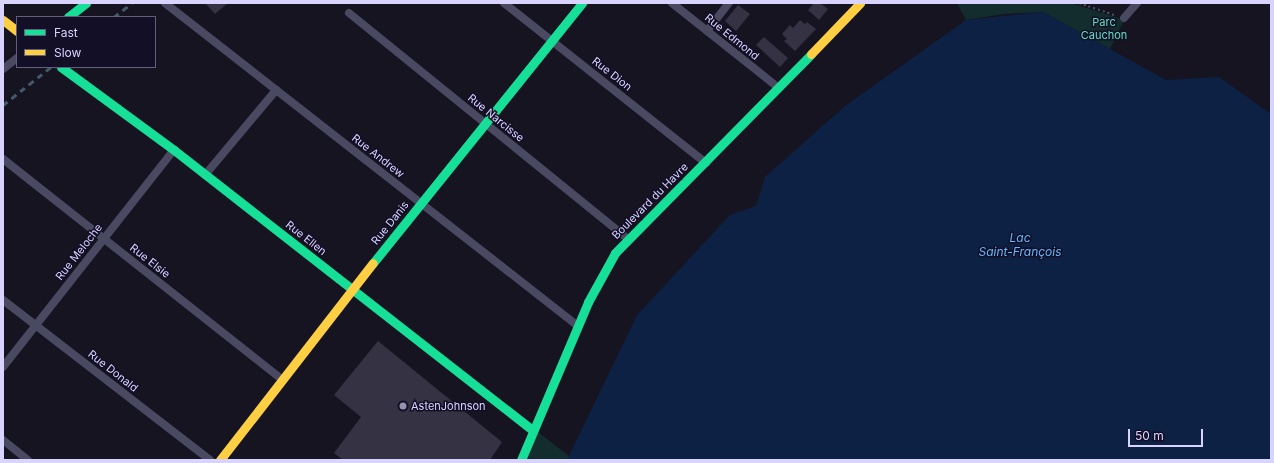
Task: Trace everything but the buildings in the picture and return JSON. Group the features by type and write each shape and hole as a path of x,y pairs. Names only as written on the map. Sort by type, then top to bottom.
{"street":[{"path":"69,16 86,3"},
{"name":"Rue Andrew","path":"165,3 578,326"},
{"name":"Rue Dion","path":"504,3 706,163"},
{"name":"Rue Danis","path":"220,460 352,289 582,3"},
{"name":"Rue Edmond","path":"672,3 779,88"},
{"path":"707,31 730,3"},
{"name":"Boulevard du Havre","path":"521,460 598,281 615,253 706,163 860,3"},
{"path":"1124,18 1137,3"},
{"name":"Rue Narcisse","path":"349,13 629,240"},
{"path":"3,20 16,30"},
{"path":"3,69 16,59"},
{"name":"Rue Ellen","path":"63,68 174,150 534,430"},
{"path":"205,175 276,90"},
{"name":"Rue Meloche","path":"3,367 174,150"},
{"name":"Rue Elsie","path":"3,159 282,379"},
{"name":"Rue Donald","path":"3,300 210,460"},
{"path":"3,440 28,460"}],"path":[{"path":"1078,3 1124,18"}],"green space":[{"name":"Parc Cauchon","path":"957,3 1071,3 1124,20 1110,49 1043,12 1004,14 966,20"},
{"path":"538,432 569,456 567,460 525,460"}],"water":[{"name":"Lac Saint-François","path":"1043,12 1166,80 1219,77 1271,114 1271,460 567,460 637,315 730,215 756,206 765,177 845,106 966,20"}],"railway":[{"path":"115,16 132,3"},
{"path":"3,105 50,68"}],"traffic: fast":[{"path":"69,16 86,3"},
{"path":"373,263 582,3"},
{"path":"521,460 588,302 615,253 811,54"},
{"path":"62,68 174,150 533,430"}],"traffic: slow":[{"path":"811,54 860,3"},
{"path":"3,20 16,30"},
{"path":"220,460 373,263"}],"place":[{"name":"AstenJohnson","path":"403,406"}]}
